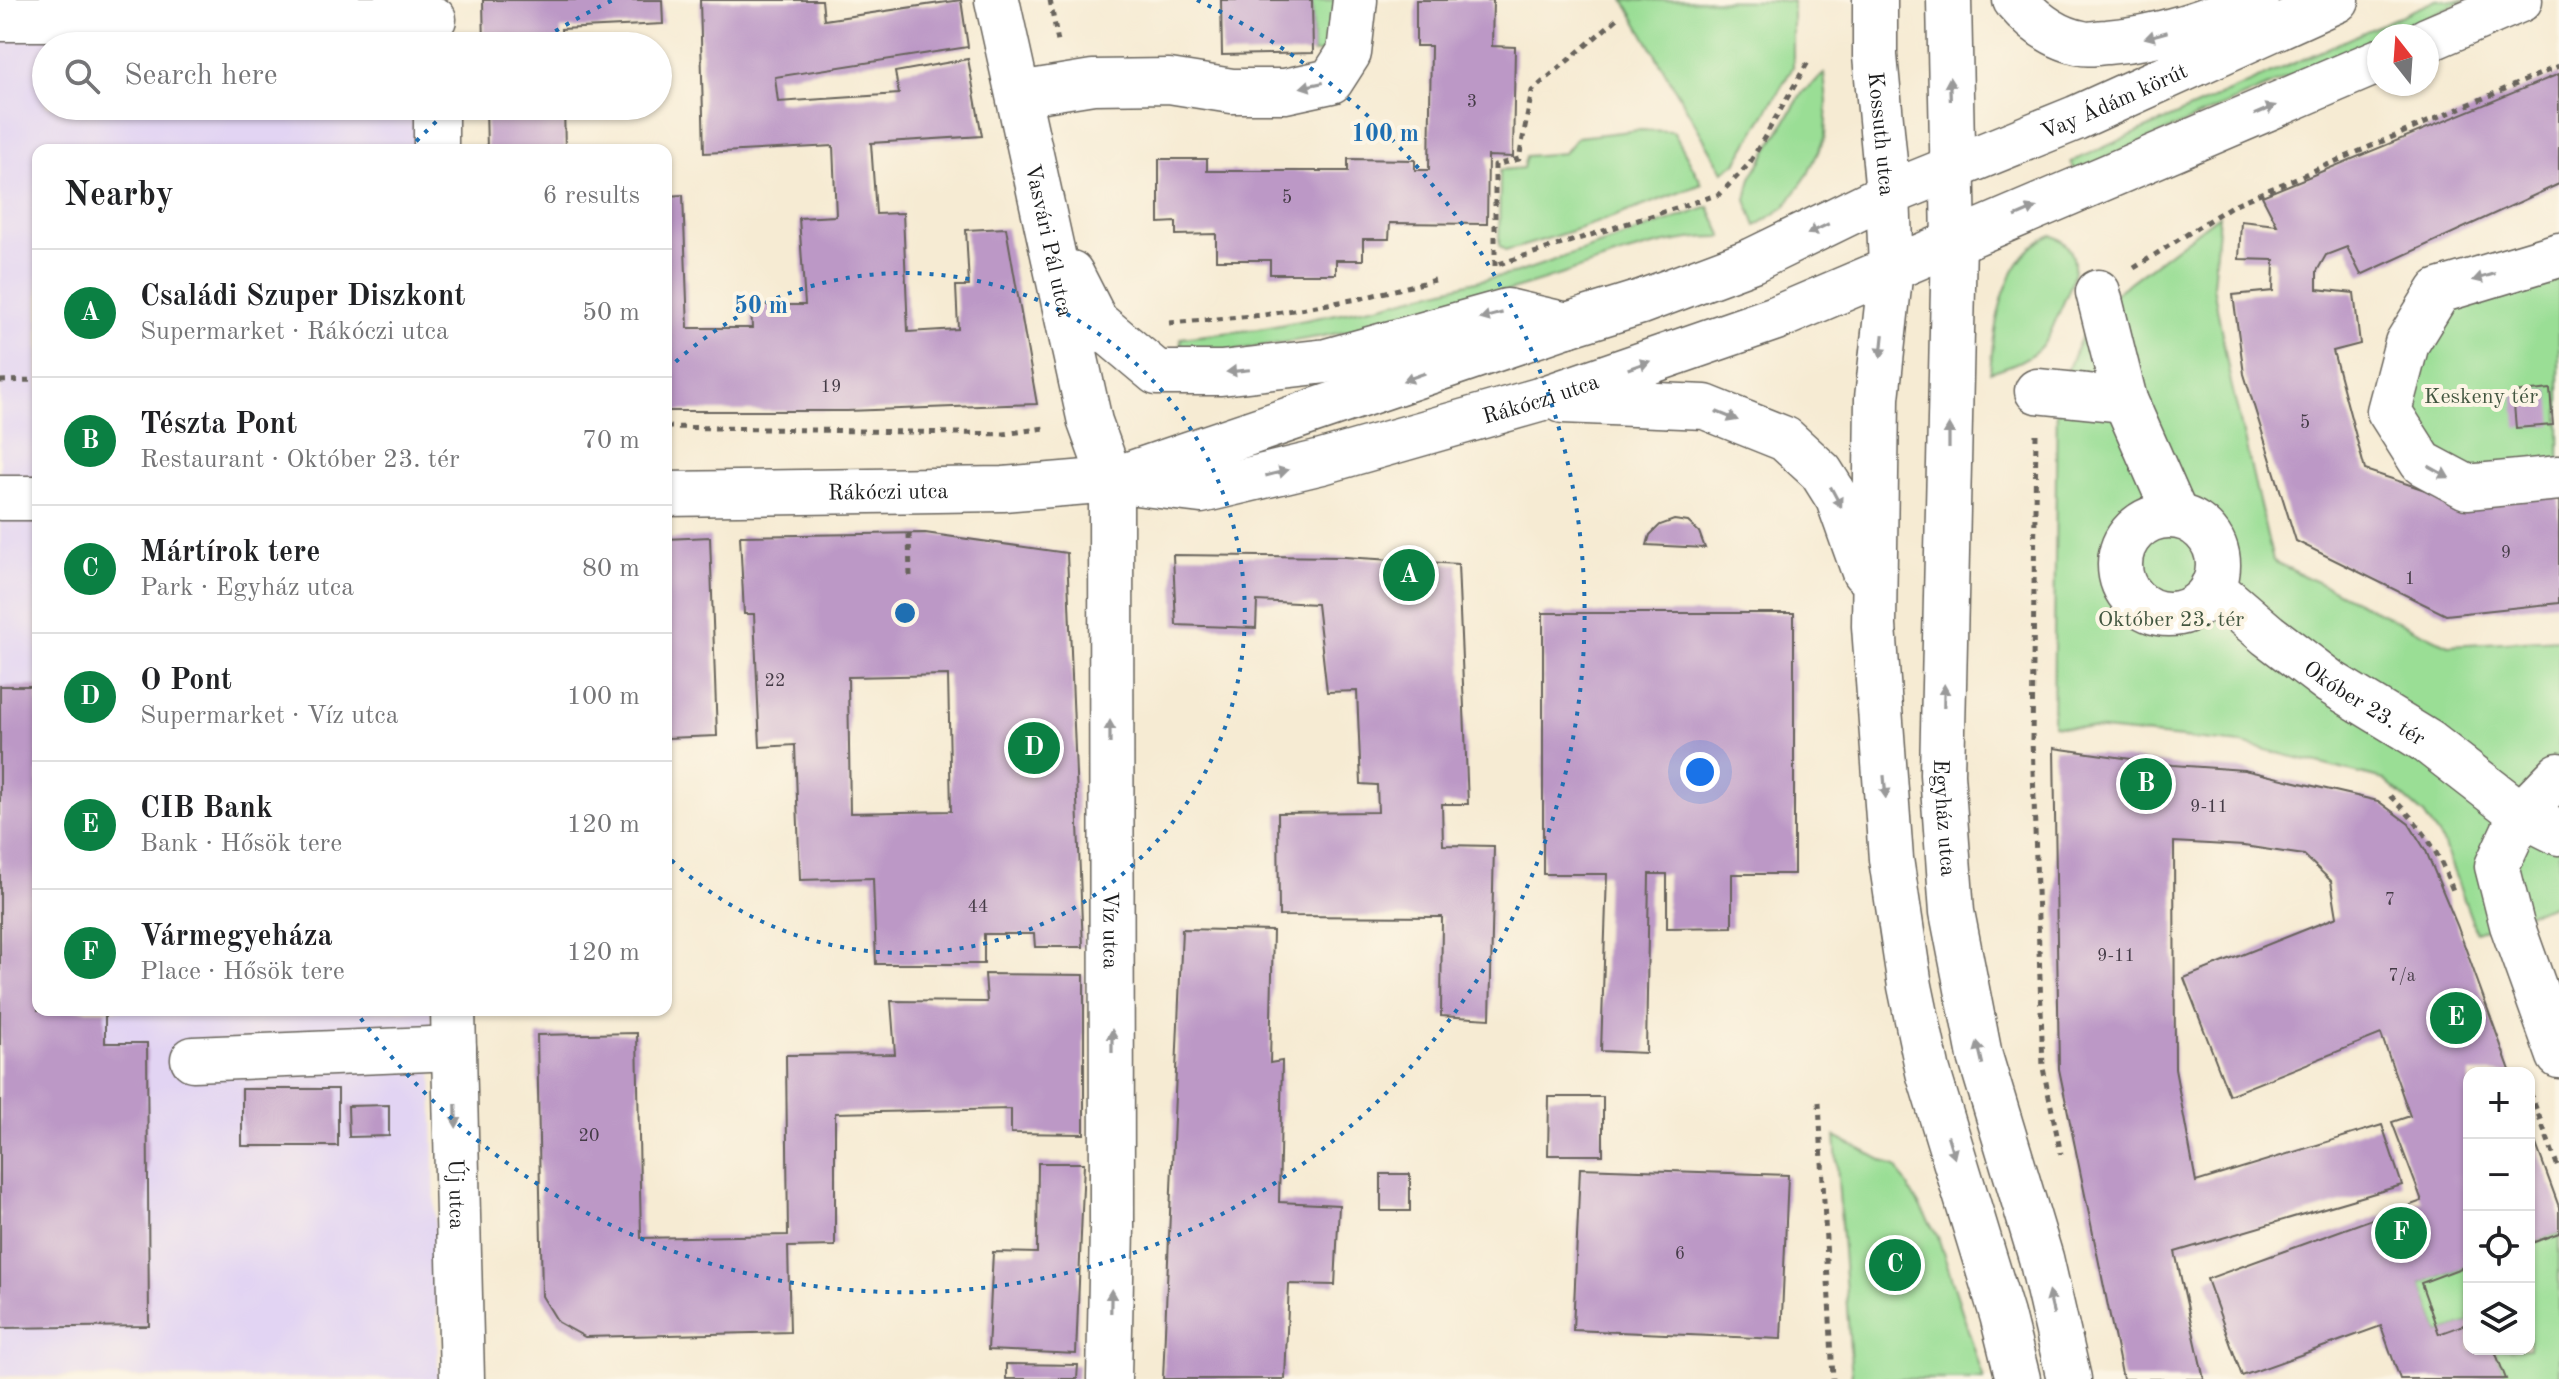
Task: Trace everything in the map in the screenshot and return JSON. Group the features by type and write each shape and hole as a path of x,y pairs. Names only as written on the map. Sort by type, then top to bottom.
{"street":[{"name":"Vasvári Pál utca","path":"997,0 1090,422 1111,480"},
{"path":"1019,94 1116,81 1169,81 1245,91 1285,91 1331,81 1349,53 1355,0"},
{"name":"Kossuth utca","path":"1875,0 1875,56 1888,194 1891,268"},
{"path":"1949,0 1954,242 2367,66"},
{"path":"2015,0 2030,17 2052,32 2083,44 2143,39 2213,18 2256,0"},
{"name":"Vay Ádám körút","path":"1888,194 2076,118 2337,0"},
{"path":"2439,35 2520,0"},
{"path":"0,19 434,22"},
{"path":"436,120 436,144"},
{"name":"Rákóczi utca","path":"1111,480 1641,302 1753,260 1888,194"},
{"path":"1042,203 1074,280 1096,322 1157,373 1221,373 1327,361 1507,311 1567,325"},
{"name":"Rákóczi utca","path":"672,494 1003,489 1111,480 1201,491 1322,462 1539,400 1776,318 1954,242"},
{"name":"Egyház utca","path":"1954,242 1942,774 1952,912 1980,1056 2041,1258 2069,1379"},
{"path":"2559,255 2439,291 2407,343 2389,411 2422,463 2467,487 2559,478"},
{"path":"1891,268 1877,398 1874,626 1891,859 1910,986 1928,1072 2002,1315 2018,1379"},
{"path":"2098,292 2125,400 2176,516"},
{"path":"2037,391 2125,400"},
{"path":"1539,400 1705,407 1785,439 1821,472 1838,499 1865,576 1874,626"},
{"name":"Víz utca","path":"1109,1379 1112,1227 1111,480"},
{"path":"0,498 32,498"},
{"path":"2176,516 2203,530 2212,542 2217,557 2217,573 2202,601 2189,610 2173,614 2141,606 2129,594 2122,580 2120,564 2123,548 2131,534 2144,523 2159,517 2176,516"},
{"name":"Okóber 23. tér","path":"2212,587 2330,682 2428,742 2540,823"},
{"path":"2559,775 2540,823 2497,866 2512,925 2559,1056"},
{"path":"193,1059 454,1029"},
{"name":"Új utca","path":"454,1029 462,1379"}],"path":[{"path":"1050,0 1067,86"},
{"path":"1618,18 1532,91 1519,159 1495,165 1495,266 1720,194 1749,164 1808,62"},
{"path":"2098,292 2233,205 2559,66"},
{"path":"1162,322 1174,324 1264,315 1358,299 1449,277"},
{"path":"0,381 32,380"},
{"path":"2037,391 2032,740 2043,1068 2062,1161"},
{"path":"672,427 1004,434"},
{"path":"909,534 910,577"},
{"path":"1819,1102 1833,1379"},
{"path":"2535,1107 2559,1170"}],"shaded area":[{"path":"0,33 32,33 32,120 415,120 416,144 32,144 32,1016 431,1016 438,1379 0,1376"}],"green space":[{"path":"1312,0 1355,0 1349,53 1313,53"},
{"path":"1624,0 1793,1 1793,67 1736,163 1723,172"},
{"path":"2436,0 2465,0 2410,24 2382,24"},
{"path":"2367,31 2367,43 2075,171 2071,162"},
{"path":"1824,74 1827,101 1825,137 1808,174 1785,207 1756,226 1746,200 1751,178 1803,92"},
{"path":"1639,130 1673,131 1702,184 1530,244 1505,251 1499,245 1500,170 1523,168 1526,156 1564,153 1577,137"},
{"path":"1709,207 1723,237 1654,246 1480,299 1357,330 1237,350 1180,353 1181,338 1259,329 1382,305 1517,273"},
{"name":"Október 23. tér","path":"2219,215 2213,286 2231,383 2273,561 2448,645 2559,639 2559,903 2476,932 2443,843 2424,815 2384,780 2242,744 2053,725 2057,394 2093,310"},
{"path":"2052,235 2071,251 2074,271 2052,329 2044,343 2026,358 1990,372 1998,313 2012,274 2035,244"},
{"name":"Keskeny tér","path":"2559,265 2559,468 2470,479 2396,409 2447,301"},
{"path":"1835,1136 1897,1168 1938,1237 1984,1379 1852,1379"},
{"path":"2559,1233 2559,1379 2506,1379 2496,1355 2535,1355 2535,1242"},
{"path":"2463,1267 2463,1325 2439,1334 2421,1283"}],"building":[{"path":"483,0 662,0 663,24 561,29 561,32 484,32"},
{"path":"700,0 822,0 824,20 961,0 968,47 775,77 778,102 899,94 895,72 968,59 982,136 871,143 876,214 903,213 908,332 958,329 956,286 969,286 966,230 1006,228 1037,404 847,411 672,411 672,196 683,195 688,328 752,328 751,305 805,305 799,218 836,216 833,146 704,153"},
{"path":"1221,0 1312,0 1313,53 1222,55"},
{"path":"1416,0 1493,0 1492,46 1515,47 1513,157 1488,156 1487,224 1390,223 1389,239 1363,239 1363,260 1336,260 1336,274 1270,274 1270,260 1216,260 1216,234 1176,235 1176,222 1159,223 1159,159 1207,159 1207,171 1348,171 1348,159 1415,160 1415,170 1429,170 1431,46 1416,46"},
{"path":"2559,74 2559,184 2361,275 2347,247 2326,255 2317,271 2317,289 2354,293 2360,344 2333,351 2365,470 2458,501 2559,493 2559,603 2446,615 2296,541 2244,374 2233,295 2273,291 2274,260 2239,259 2241,221 2277,225 2262,196"},
{"path":"486,120 564,120 565,144 487,144"},
{"path":"2550,389 2553,425 2516,428 2513,393"},
{"path":"1674,520 1688,522 1699,532 1705,548 1647,545 1650,535 1660,525"},
{"path":"925,533 1067,553 1083,947 1035,947 1034,934 984,934 984,964 876,964 873,878 800,880 795,745 760,747 754,614 744,614 740,536","holes":["948,675 951,811 850,813 848,677"]},
{"path":"710,537 717,736 672,738 672,539"},
{"path":"1173,555 1344,557 1458,564 1468,804 1442,804 1443,845 1494,846 1490,1019 1441,1016 1442,917 1279,916 1278,813 1378,812 1377,785 1361,784 1357,691 1327,692 1317,604 1257,601 1256,628 1176,625"},
{"path":"1543,613 1794,613 1794,874 1732,874 1732,927 1667,928 1667,874 1649,874 1646,1053 1601,1051 1607,874 1543,874"},
{"path":"0,686 32,686 32,1016 105,1016 105,1043 147,1043 149,1326 0,1328"},
{"path":"2054,748 2173,765 2244,770 2378,801 2409,824 2426,851 2457,925 2509,1067 2463,1067 2463,1267 2421,1283 2439,1334 2463,1325 2463,1355 2496,1355 2506,1379 2400,1379 2381,1326 2242,1376 2207,1279 2422,1201 2392,1122 2410,1116 2381,1034 2229,1095 2184,978 2337,917 2331,881 2304,855 2244,846 2174,842 2175,1069 2196,1182 2382,1125 2402,1185 2175,1252 2204,1379 2123,1379 2059,1069"},
{"path":"1182,929 1273,931 1270,1063 1282,1061 1279,1202 1339,1205 1335,1285 1289,1284 1285,1379 1163,1379"},
{"path":"985,974 1084,975 1084,1134 1011,1133 1011,1109 835,1113 835,1246 788,1247 790,1332 585,1337 558,1322 542,1296 537,1035 637,1033 641,1238 788,1235 786,1055 895,1054 891,1001 987,1002"},
{"path":"242,1089 338,1089 338,1146 242,1146"},
{"path":"1549,1097 1603,1097 1603,1155 1548,1155"},
{"path":"389,1105 389,1136 349,1137 348,1106"},
{"path":"2535,1141 2559,1207 2559,1233 2535,1242"},
{"path":"1038,1163 1084,1163 1076,1354 988,1350 993,1252 1037,1253"},
{"path":"1580,1168 1788,1175 1781,1339 1573,1330"},
{"path":"1381,1174 1410,1174 1410,1211 1381,1211"},
{"path":"1006,1364 1078,1365 1077,1379 1006,1379"}],"place":[{"name":"Családi Szuper Diszkont","path":"1409,575"},
{"name":"O Pont","path":"1034,748"},
{"name":"Tészta Pont","path":"2146,784"},
{"name":"CIB Bank","path":"2456,1018"},
{"name":"Vármegyeháza","path":"2401,1233"},
{"name":"Mártírok tere","path":"1895,1265"}]}
